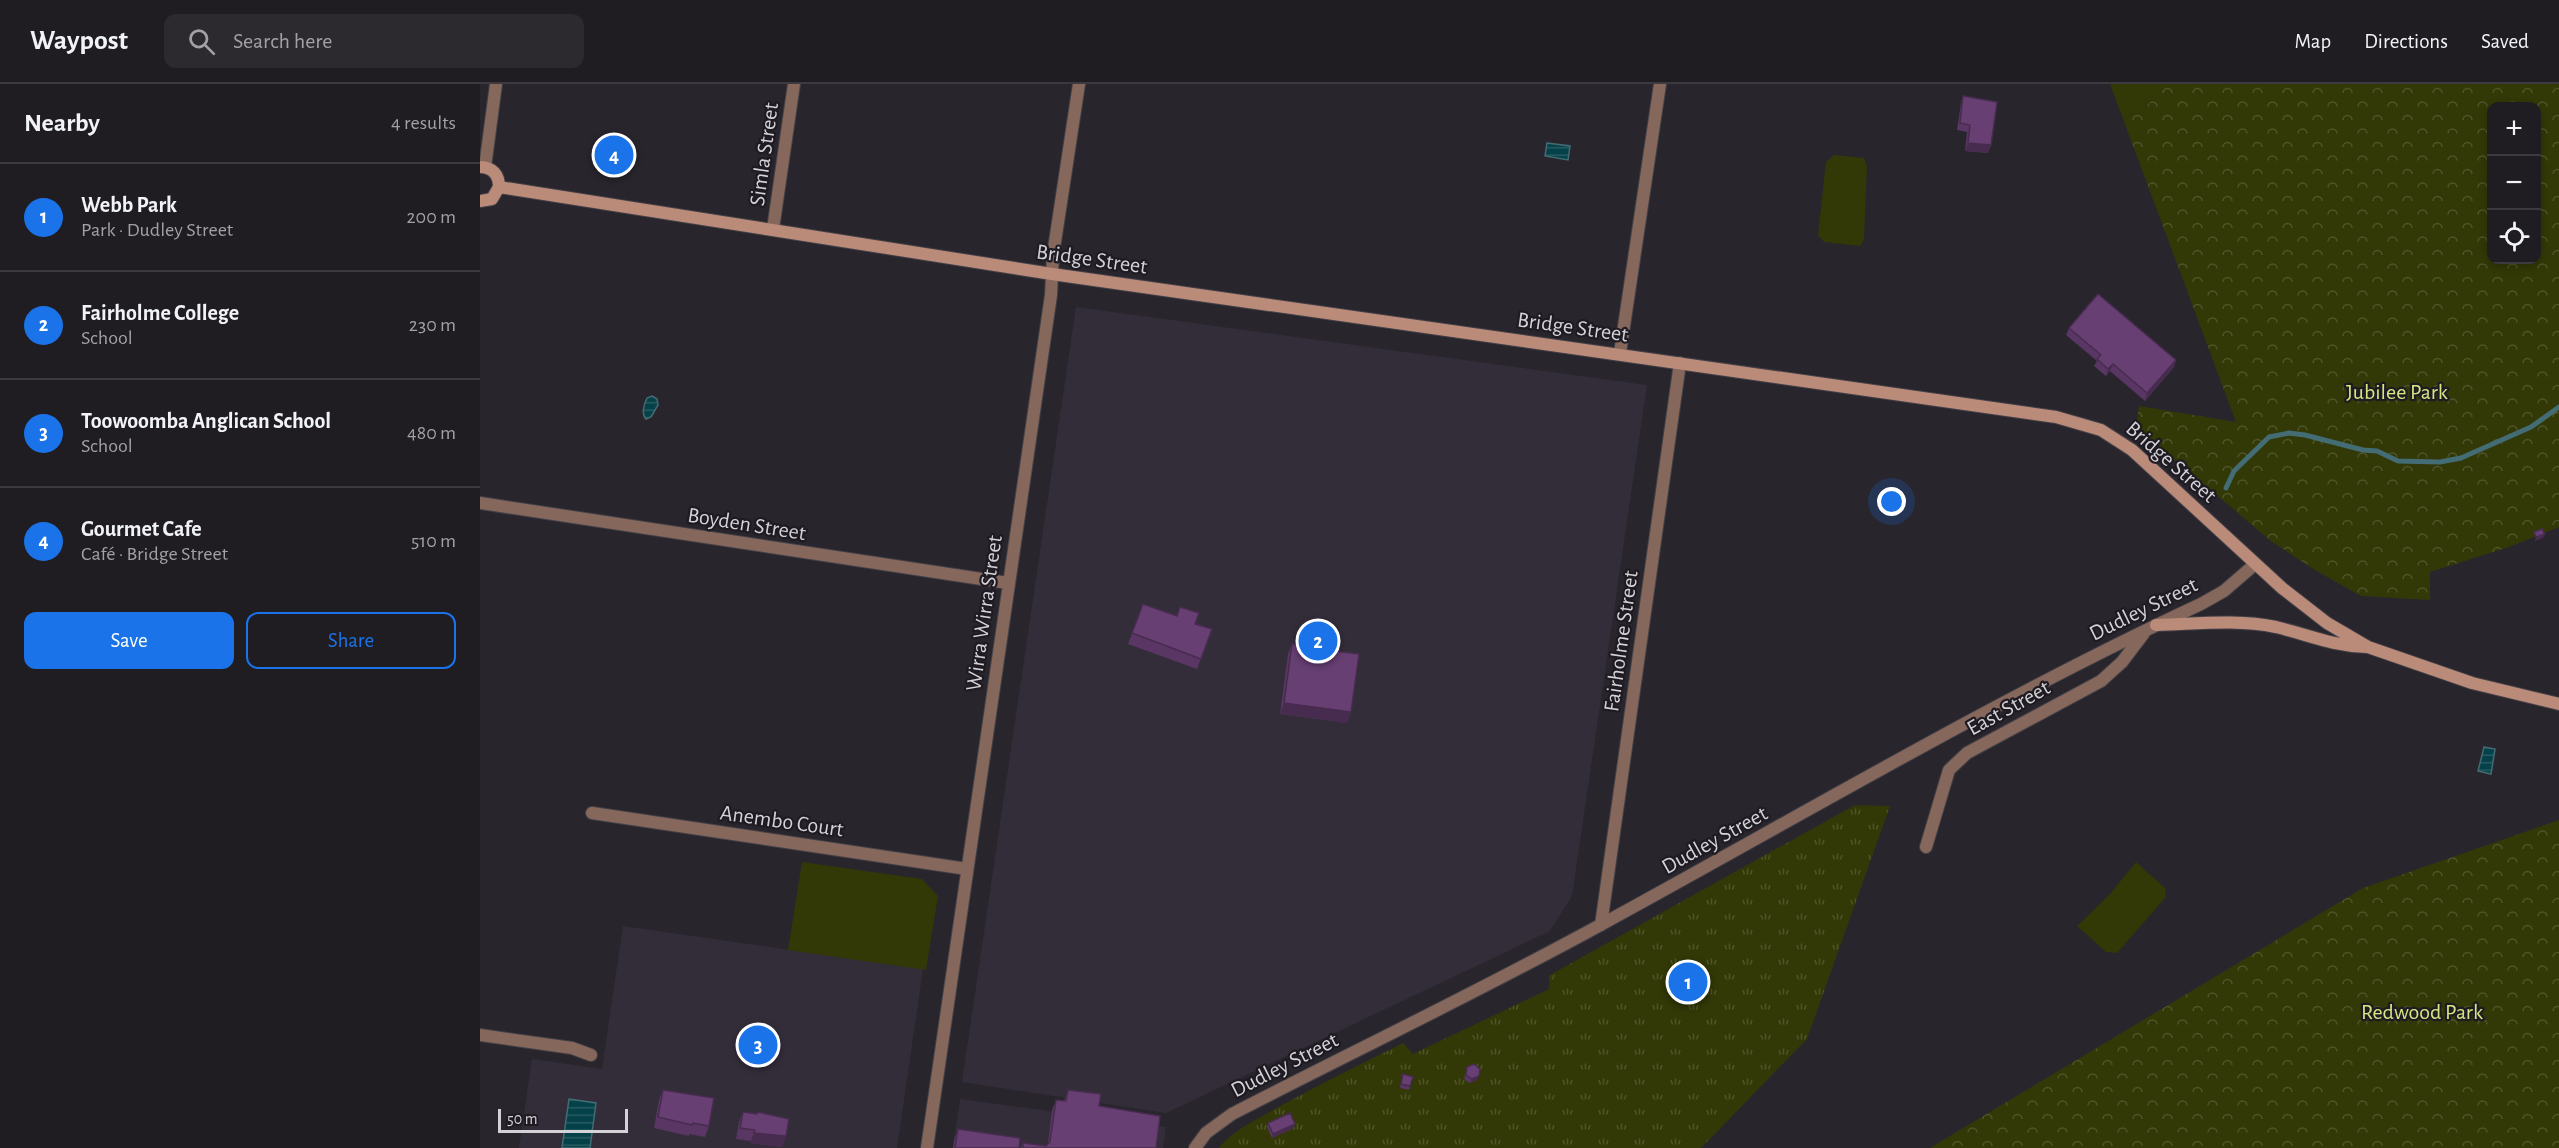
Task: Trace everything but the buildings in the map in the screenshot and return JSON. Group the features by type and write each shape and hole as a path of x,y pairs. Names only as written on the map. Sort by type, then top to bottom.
{"street":[{"path":"480,201 492,199 499,187 496,174 482,167 496,84"},
{"name":"Simla Street","path":"773,229 794,84"},
{"name":"Wirra Wirra Street","path":"927,1148 1079,84"},
{"path":"1620,353 1660,84"},
{"name":"Bridge Street","path":"499,187 1052,274 1620,353 2056,417 2101,430 2132,450 2254,565 2327,623 2368,647 2472,683 2559,704"},
{"name":"Fairholme Street","path":"1601,925 1680,363"},
{"name":"Boyden Street","path":"480,503 1008,583"},
{"name":"Dudley Street","path":"1196,1148 1206,1133 1232,1114 1457,1001 1601,925 2031,688 2224,591 2254,565"},
{"path":"2151,627 2249,623 2276,627 2341,646 2368,647"},
{"name":"East Street","path":"1926,847 1949,770 1967,753 2101,681 2122,663 2151,627"},
{"name":"Anembo Court","path":"592,813 967,869"},
{"path":"480,1035 572,1048 591,1055"}],"shaded area":[{"path":"1076,307 1647,385 1572,896 1550,931 1166,1113 962,1082"},
{"path":"623,926 923,969 897,1148 519,1148 532,1059 602,1069"},
{"path":"960,1099 1166,1127 1163,1148 953,1148"}],"green space":[{"path":"2110,84 2159,84 2149,104 2123,119"},
{"name":"Jubilee Park","path":"2159,84 2559,84 2559,527 2509,547 2430,572 2430,600 2361,596 2315,570 2271,541 2136,427 2139,406 2236,422 2123,119 2149,104"},
{"path":"1834,155 1864,158 1867,166 1864,240 1860,246 1824,242 1818,235 1826,162"},
{"path":"1855,805 1890,806 1807,1039 1701,1148 1219,1148 1229,1137 1248,1124 1403,1043 1413,1054 1549,989 1550,975"},
{"name":"Redwood Park","path":"2559,820 2559,1148 1930,1148 2363,888"},
{"path":"802,862 922,879 938,896 926,970 788,950"},
{"path":"2136,862 2165,888 2166,897 2117,953 2106,952 2077,926 2109,895"}],"water":[{"path":"1547,143 1570,146 1568,160 1545,156"},
{"path":"652,396 657,399 658,405 651,417 646,419 644,406 647,398"},
{"path":"2484,747 2495,749 2491,774 2478,771"},
{"path":"569,1099 596,1103 590,1148 562,1148"}],"waterway":[{"path":"2226,488 2234,471 2269,437 2289,433 2305,435 2363,450 2377,451 2398,461 2440,462 2461,458 2531,427 2559,407"}],"place":[{"name":"Gourmet Cafe","path":"614,155"},
{"name":"Fairholme College","path":"1318,641"},
{"name":"Webb Park","path":"1688,982"},
{"name":"Toowoomba Anglican School","path":"758,1045"}]}
